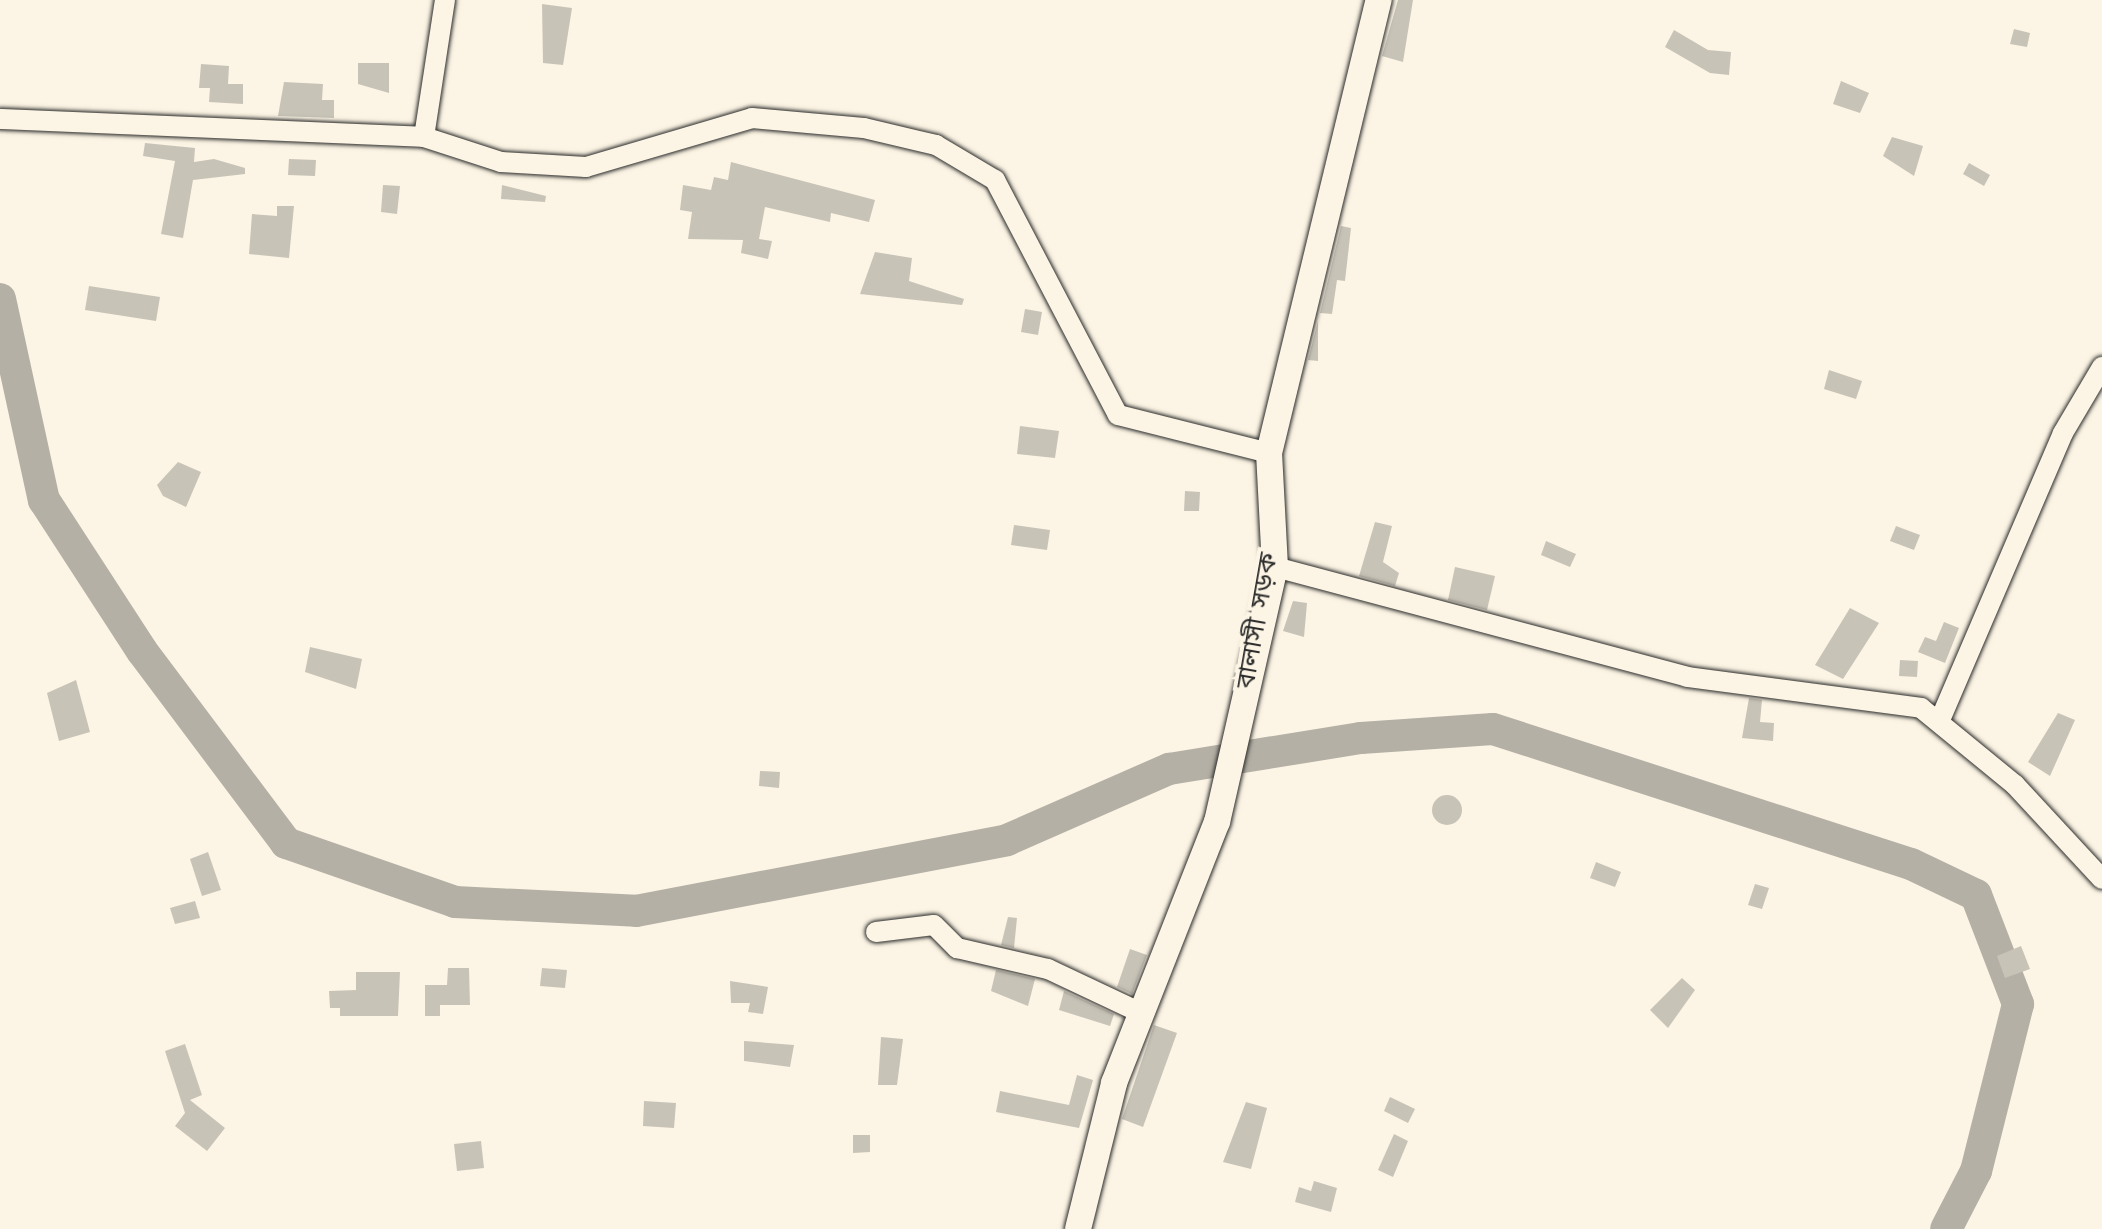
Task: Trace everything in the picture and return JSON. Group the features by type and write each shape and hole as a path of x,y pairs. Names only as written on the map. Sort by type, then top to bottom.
{"main road":[{"name":"বালাসী সড়ক","path":"1078,1229 1114,1083 1217,822 1275,567 1269,453 1379,0"}],"street":[{"path":"424,137 445,0"},
{"path":"0,119 424,137 501,162 586,167 752,118 864,128 936,145 995,180 1118,415 1269,453"},
{"path":"1940,720 2063,433 2102,367"},
{"path":"1275,567 1687,677 1890,699 1940,720 2015,785 2102,879"},
{"path":"876,932 934,925 957,948 1048,969 1141,1013"}],"building":[{"path":"1398,0 1413,0 1403,62 1382,56"},
{"path":"542,4 572,8 563,65 543,63"},
{"path":"2014,29 2030,33 2027,47 2010,44"},
{"path":"1674,30 1708,50 1731,52 1729,75 1710,73 1665,47"},
{"path":"358,63 389,63 389,93 358,84"},
{"path":"201,64 229,66 228,84 243,84 243,104 209,102 210,88 199,88"},
{"path":"1841,81 1869,93 1860,113 1833,104"},
{"path":"284,82 323,84 322,100 334,100 334,118 278,116"},
{"path":"1892,137 1923,146 1914,176 1883,156"},
{"path":"145,143 195,148 194,162 214,159 245,168 245,174 193,180 183,238 161,234 175,161 143,156"},
{"path":"289,159 316,160 315,176 288,175"},
{"path":"731,162 875,200 869,222 831,213 830,222 765,207 759,239 772,241 768,259 741,253 743,240 688,239 692,212 680,210 683,185 711,190 714,177 728,180"},
{"path":"1969,163 1990,175 1984,186 1963,174"},
{"path":"383,185 400,186 397,214 381,212"},
{"path":"502,185 546,196 545,202 501,199"},
{"path":"277,206 294,206 289,258 249,254 252,214 277,216"},
{"path":"1341,226 1351,228 1345,281 1337,280 1332,314 1320,313"},
{"path":"875,252 912,258 909,281 964,299 962,305 860,294"},
{"path":"89,286 160,297 156,321 85,310"},
{"path":"1025,309 1042,312 1038,335 1021,332"},
{"path":"1318,321 1318,361 1308,360"},
{"path":"1829,370 1862,381 1856,399 1824,389"},
{"path":"1020,426 1059,431 1055,458 1017,454"},
{"path":"178,462 201,472 186,507 163,496 157,485"},
{"path":"1185,491 1200,492 1199,511 1184,511"},
{"path":"1375,522 1392,526 1383,562 1399,573 1395,586 1359,576"},
{"path":"1014,525 1050,530 1047,550 1011,545"},
{"path":"1896,526 1920,535 1914,550 1890,541"},
{"path":"1546,541 1576,554 1570,567 1541,555"},
{"path":"1455,567 1495,576 1487,610 1448,600"},
{"path":"1293,601 1307,603 1304,637 1283,631"},
{"path":"1850,608 1879,623 1843,679 1815,665"},
{"path":"1944,622 1959,628 1945,663 1918,652 1925,637 1936,641"},
{"path":"310,647 362,659 356,689 305,672"},
{"path":"1900,660 1918,661 1917,677 1899,676"},
{"path":"76,680 90,732 59,741 47,693"},
{"path":"1749,698 1762,700 1760,722 1774,723 1773,741 1742,738"},
{"path":"2058,713 2075,720 2050,776 2028,762"},
{"path":"760,771 780,772 779,788 759,786"},
{"path":"1447,795 1458,799 1462,810 1458,821 1447,825 1436,821 1432,810 1436,799"},
{"path":"208,852 221,890 202,896 190,859"},
{"path":"1596,862 1621,872 1615,887 1590,878"},
{"path":"1755,884 1769,888 1762,909 1748,905"},
{"path":"195,901 200,918 175,924 170,908"},
{"path":"1008,917 1017,918 1014,948 1001,945"},
{"path":"2021,946 2030,969 2005,978 1997,956"},
{"path":"1130,949 1147,955 1132,994 1117,987"},
{"path":"448,968 469,968 470,1005 440,1005 440,1016 425,1016 425,985 447,985"},
{"path":"542,968 567,970 565,988 540,986"},
{"path":"996,970 1035,979 1028,1006 991,991"},
{"path":"356,972 400,972 398,1016 340,1016 340,1008 330,1008 329,991 356,990"},
{"path":"1682,978 1695,990 1668,1028 1650,1010"},
{"path":"730,981 768,987 763,1014 748,1012 750,1003 731,1003"},
{"path":"1064,991 1114,1014 1110,1026 1059,1010"},
{"path":"1154,1025 1177,1033 1143,1127 1122,1119"},
{"path":"881,1037 903,1039 897,1085 878,1085"},
{"path":"744,1041 794,1045 790,1067 744,1061"},
{"path":"185,1044 202,1095 190,1100 225,1128 207,1151 175,1126 185,1113 165,1051"},
{"path":"1077,1075 1093,1080 1079,1128 996,1112 1000,1091 1069,1105"},
{"path":"1390,1097 1415,1109 1408,1123 1384,1111"},
{"path":"644,1101 676,1103 674,1128 643,1126"},
{"path":"1246,1102 1267,1108 1251,1169 1223,1162"},
{"path":"1394,1134 1408,1141 1393,1177 1378,1170"},
{"path":"853,1135 870,1135 870,1152 853,1153"},
{"path":"481,1141 484,1168 457,1171 454,1144"},
{"path":"1314,1181 1337,1188 1331,1212 1295,1202 1299,1187 1311,1191"}],"waterway":[{"path":"0,299 44,500 142,651 286,843 455,902 636,911 1007,840 1169,769 1361,738 1493,729 1911,864 1976,895 2018,1004 1976,1171 1946,1229"}]}
